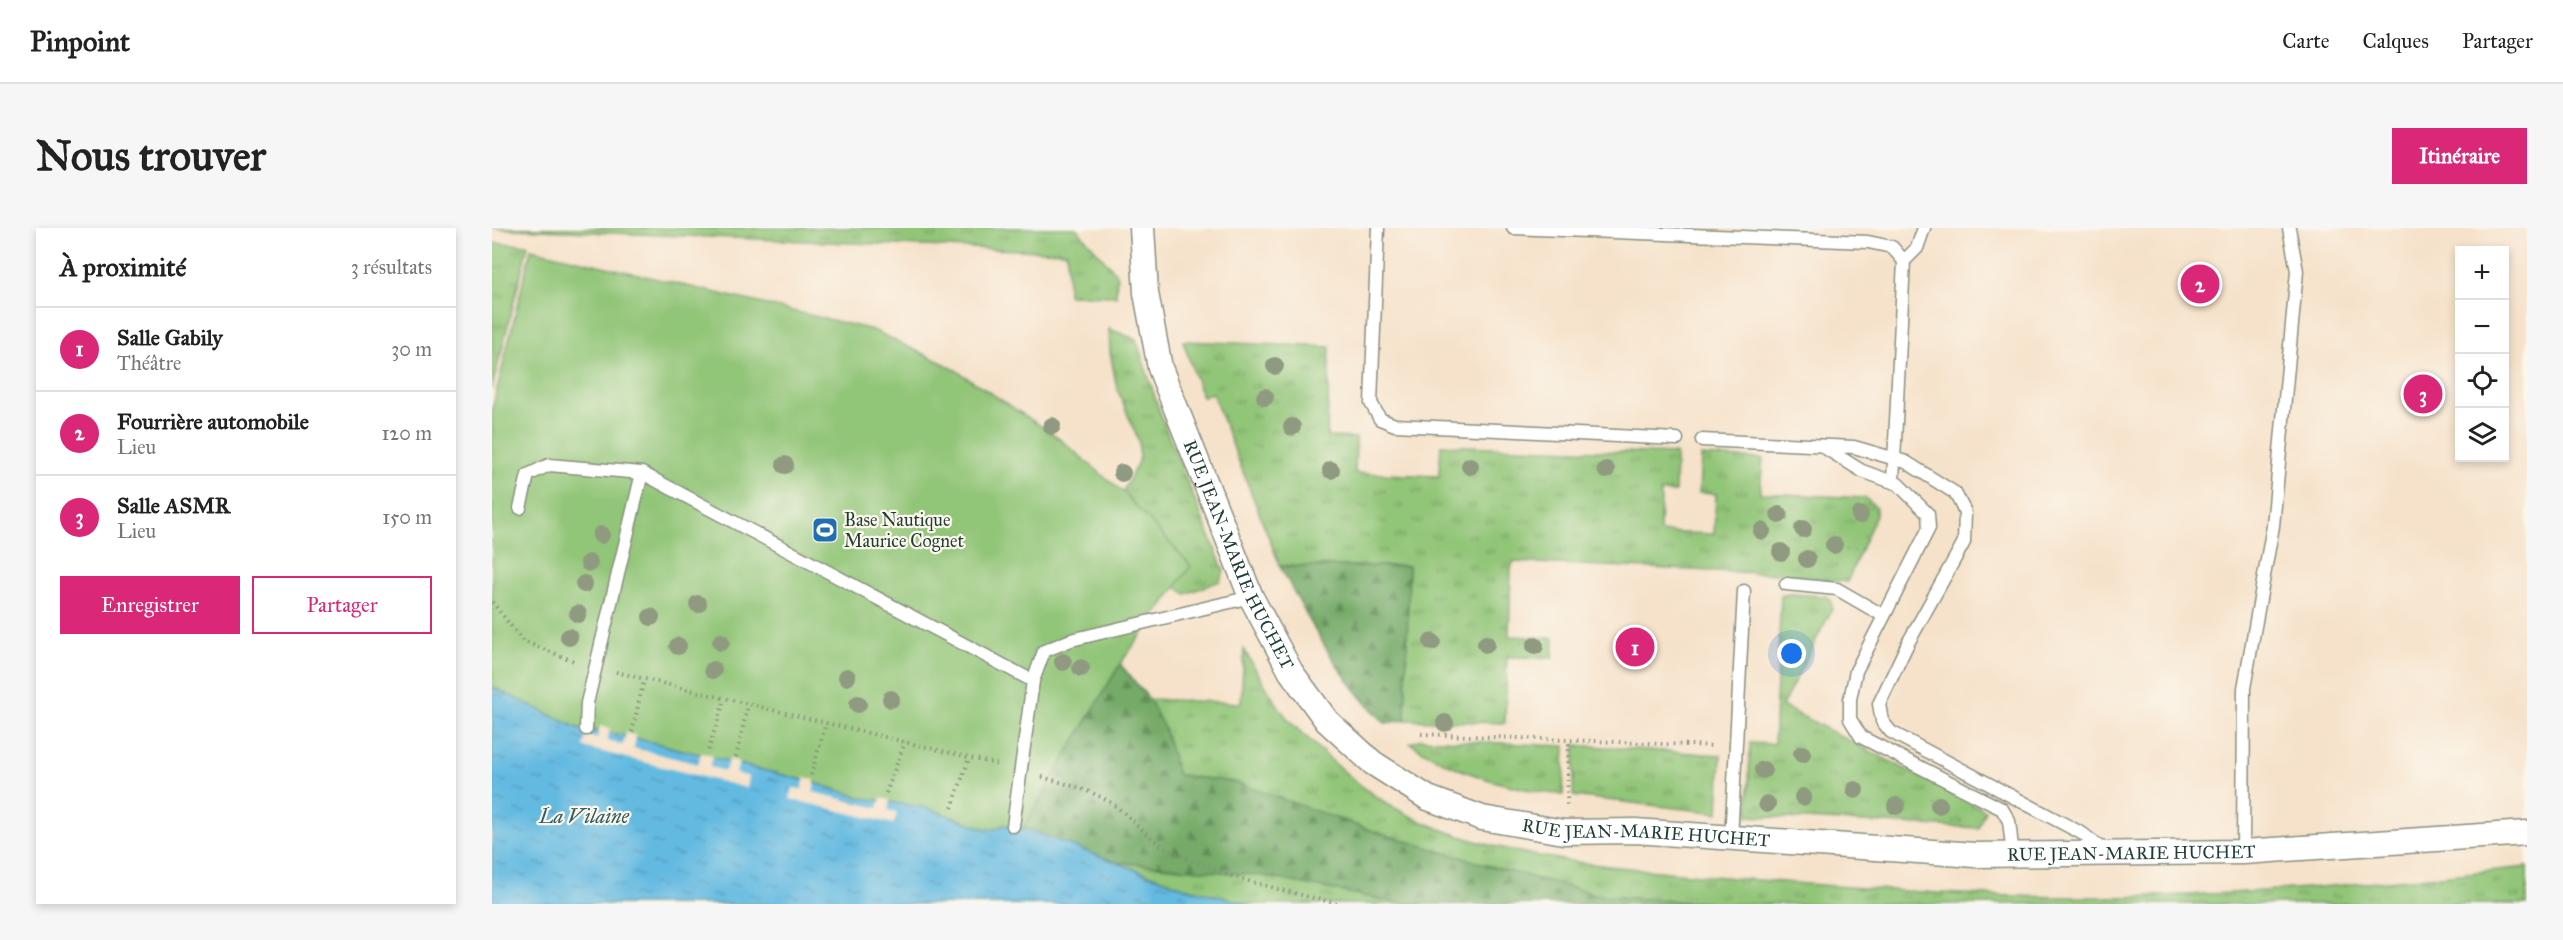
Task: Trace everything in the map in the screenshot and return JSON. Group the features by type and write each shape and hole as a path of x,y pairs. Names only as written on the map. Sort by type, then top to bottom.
{"street":[{"name":"RUE JEAN-MARIE HUCHET","path":"1142,228 1146,293 1160,368 1251,597 1291,672 1327,721 1374,763 1406,785 1452,808 1509,825 1564,832 1635,831 1731,840 2013,856 2243,852 2527,833"}],"lane":[{"path":"1378,228 1371,403 1380,419 1395,425 1677,439"},
{"path":"1516,228 1868,242 1892,247 1904,261"},
{"path":"1893,482 1904,261 1917,248 1924,228"},
{"path":"2243,852 2244,688 2273,526 2297,271 2289,228"},
{"path":"1702,440 1854,447 1906,462 1954,493 1965,512 1964,542 1908,644 1879,704 1882,721 1891,732 2083,834 2110,855"},
{"path":"1821,446 1862,471 1893,482 1928,514 1929,528 1856,671 1850,699 1850,719 1861,737 2002,809 2009,821 2013,856"},
{"path":"520,508 528,475 549,465 642,472 1033,681"},
{"path":"586,729 587,703 642,472"},
{"path":"1786,584 1837,589 1884,616"},
{"path":"1731,840 1744,591"},
{"path":"1013,826 1033,681 1044,651 1071,640 1251,597"}],"path":[{"path":"492,602 524,641 558,656 644,680 1019,770 1078,787 1114,805 1145,835 1198,864 1237,878 1337,904"},
{"path":"632,732 644,680"},
{"path":"708,750 725,699"},
{"path":"736,757 748,705"},
{"path":"811,775 826,723"},
{"path":"1421,734 1736,747"},
{"path":"1564,832 1568,795 1569,740"},
{"path":"886,793 905,742"},
{"path":"952,808 969,758"}],"green space":[{"path":"492,228 1076,228 1117,274 1116,296 1068,295 1067,252"},
{"path":"492,243 528,245 492,389"},
{"name":"Base Nautique Maurice Cognet","path":"531,249 873,330 951,367 1056,436 1124,493 1191,566 1120,664 1023,828 1003,825 996,829 985,829 927,808 862,798 815,783 622,735 577,728 492,687 492,410"},
{"path":"1109,329 1136,339 1163,422 1224,571 1220,581 1186,594 1170,583 1121,495 1139,460 1139,442 1117,388 1110,352"},
{"path":"1183,341 1330,347 1327,437 1356,438 1355,473 1439,476 1441,445 1676,454 1675,492 1661,492 1660,532 1714,534 1716,494 1699,493 1701,456 1763,459 1760,493 1865,498 1876,507 1876,515 1847,582 1782,574 1513,562 1509,636 1554,638 1553,658 1507,657 1505,723 1405,720 1409,566 1280,566 1212,393 1202,397"},
{"path":"1280,566 1409,566 1405,720 1385,723 1353,688 1314,629"},
{"path":"1781,595 1825,596 1831,600 1832,609 1782,706 1985,810 1978,828 1748,816 1750,743 1774,744"},
{"path":"1244,650 1273,699 1290,722 1371,793 1429,825 1468,839 1548,858 1631,868 1901,891 2078,897 2142,897 2271,890 2527,867 2527,904 1249,904 1183,887 1023,828 1120,664 1149,699 1241,703"},
{"path":"1120,664 1149,699 1164,728 1178,775 1234,782 1373,831 1497,868 1604,896 1723,904 1404,904 1264,876 1116,862 1023,828"},
{"path":"1421,739 1565,746 1563,795 1503,784 1465,771 1410,743"},
{"path":"1575,745 1721,755 1718,813 1573,796"}],"water":[{"name":"La Vilaine","path":"492,687 577,728 622,735 815,783 862,798 927,808 985,829 996,829 1003,825 1023,828 1183,887 1249,904 492,904"}],"pier":[{"path":"600,726 610,729 607,741 623,745 626,733 636,736 634,748 698,764 701,753 713,755 710,767 725,771 729,759 739,762 736,773 749,777 747,788 583,747 586,736 597,738"},
{"path":"805,777 815,780 813,792 878,808 881,798 890,800 888,810 897,812 894,824 790,799 793,788 802,789"}],"place":[{"name":"Fourrière automobile","path":"2200,284"},
{"name":"Salle ASMR","path":"2423,394"},
{"name":"Base Nautique Maurice Cognet","path":"825,530"},
{"name":"Salle Gabily","path":"1635,647"}]}
